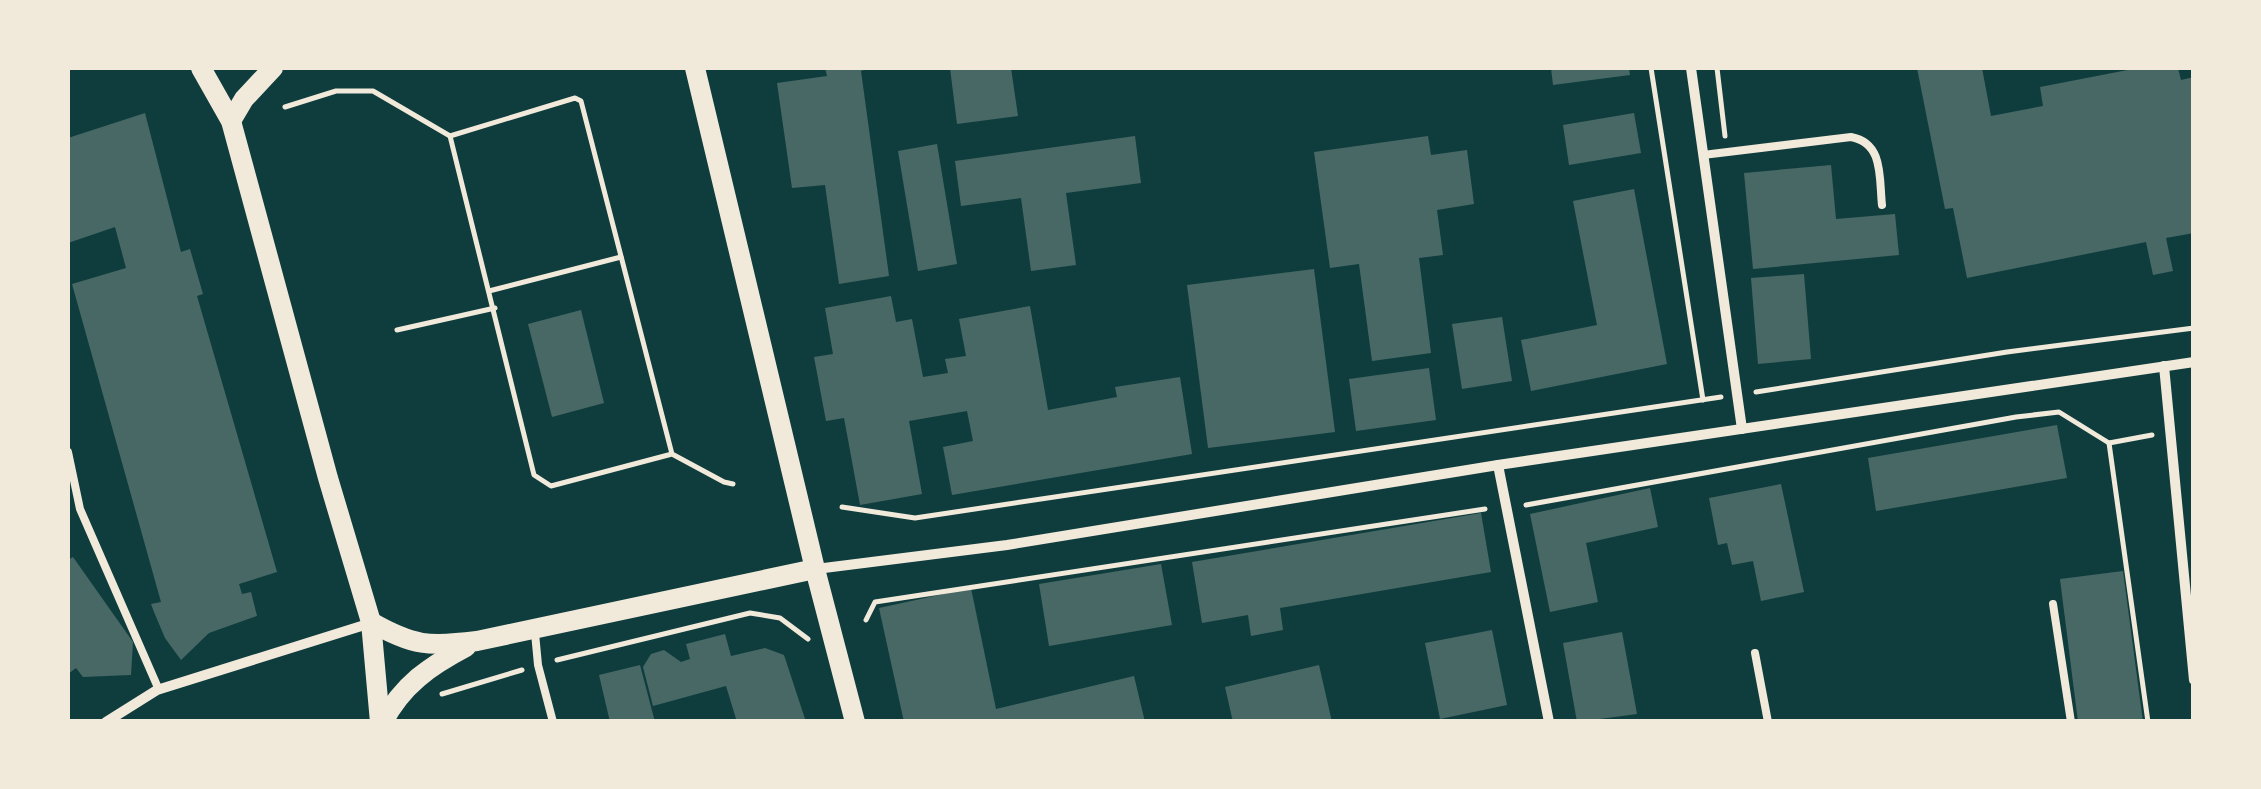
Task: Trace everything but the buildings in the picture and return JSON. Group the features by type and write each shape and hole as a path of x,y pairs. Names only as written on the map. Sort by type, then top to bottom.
{"main road":[{"path":"200,68 231,122 328,478 372,622 382,722"},
{"path":"231,122 244,100 273,68"},
{"path":"695,68 815,569 856,722"},
{"path":"372,622 406,642 442,646 815,569"},
{"path":"382,722 394,701 417,676 477,641"}],"street":[{"path":"1691,68 1742,429"},
{"path":"815,569 1006,545 1498,464 2194,362"},
{"path":"2164,366 2194,680"},
{"path":"1498,464 1550,722"},
{"path":"106,722 159,690 372,622"}],"lane":[{"path":"1703,155 1851,137 1865,140 1875,150 1882,205"},
{"path":"68,452 80,509 159,690"},
{"path":"68,516 80,509"},
{"path":"2053,604 2071,722"},
{"path":"534,628 538,665 553,722"},
{"path":"1755,654 1768,722"}],"path":[{"path":"1651,68 1702,400"},
{"path":"285,108 336,91 374,90 450,136 534,475 542,483 551,486 672,454 734,484"},
{"path":"450,136 575,98 582,102 672,454"},
{"path":"490,291 621,257"},
{"path":"397,330 495,308"},
{"path":"842,508 915,518 2007,352 2194,328"},
{"path":"2109,444 2148,722"},
{"path":"439,694 538,665 750,613 780,618 808,638"}]}
